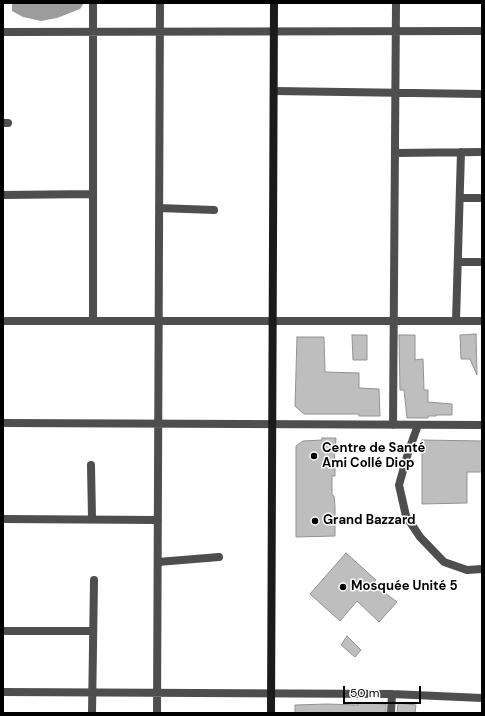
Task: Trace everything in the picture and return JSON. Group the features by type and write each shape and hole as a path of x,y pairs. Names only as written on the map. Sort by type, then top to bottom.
{"street":[{"path":"93,3 93,321"},
{"path":"158,713 160,3"},
{"path":"271,713 274,3"},
{"path":"393,425 396,3"},
{"path":"3,32 482,31"},
{"path":"274,91 482,94"},
{"path":"456,321 459,262 461,152"},
{"path":"395,153 482,152"},
{"path":"3,195 93,194"},
{"path":"460,198 482,198"},
{"path":"159,208 214,210"},
{"path":"459,262 482,262"},
{"path":"3,321 482,321"},
{"path":"3,423 482,425"},
{"path":"418,425 408,453 399,486 406,516 420,537 444,562 467,570 482,569"},
{"path":"91,465 92,519"},
{"path":"3,519 158,520"},
{"path":"158,562 219,557"},
{"path":"92,713 94,580"},
{"path":"3,631 93,631"},
{"path":"3,692 392,694 482,698"},
{"path":"391,713 392,694"}],"shaded area":[{"path":"12,3 84,3 80,9 57,18 41,21 23,17 12,11"}],"building":[{"path":"476,334 477,375 470,359 461,359 460,335"},
{"path":"352,335 367,335 367,360 353,360"},
{"path":"399,335 415,335 415,360 423,359 424,390 428,390 428,402 452,404 452,415 428,416 428,418 407,418 404,390 400,390"},
{"path":"297,337 324,337 325,372 359,373 359,388 379,389 380,416 359,416 359,414 304,414 295,406"},
{"path":"322,438 336,438 334,463 335,476 332,476 332,495 334,496 335,506 335,536 296,537 296,446 303,441 322,440"},
{"path":"422,440 482,441 482,472 467,472 467,503 422,504"},
{"name":"Mosquée Unité 5","path":"346,553 376,580 373,584 397,602 379,622 357,601 340,621 310,594"},
{"path":"347,636 361,650 355,657 341,645"},
{"path":"358,703 386,704 386,713 295,713 295,705 358,705"},
{"path":"398,703 416,705 415,713 397,713"}],"place":[{"name":"Centre de Santé Ami Collé Diop","path":"314,456"},
{"name":"Grand Bazzard","path":"315,521"},
{"name":"Mosquée Unité 5","path":"343,587"}]}
